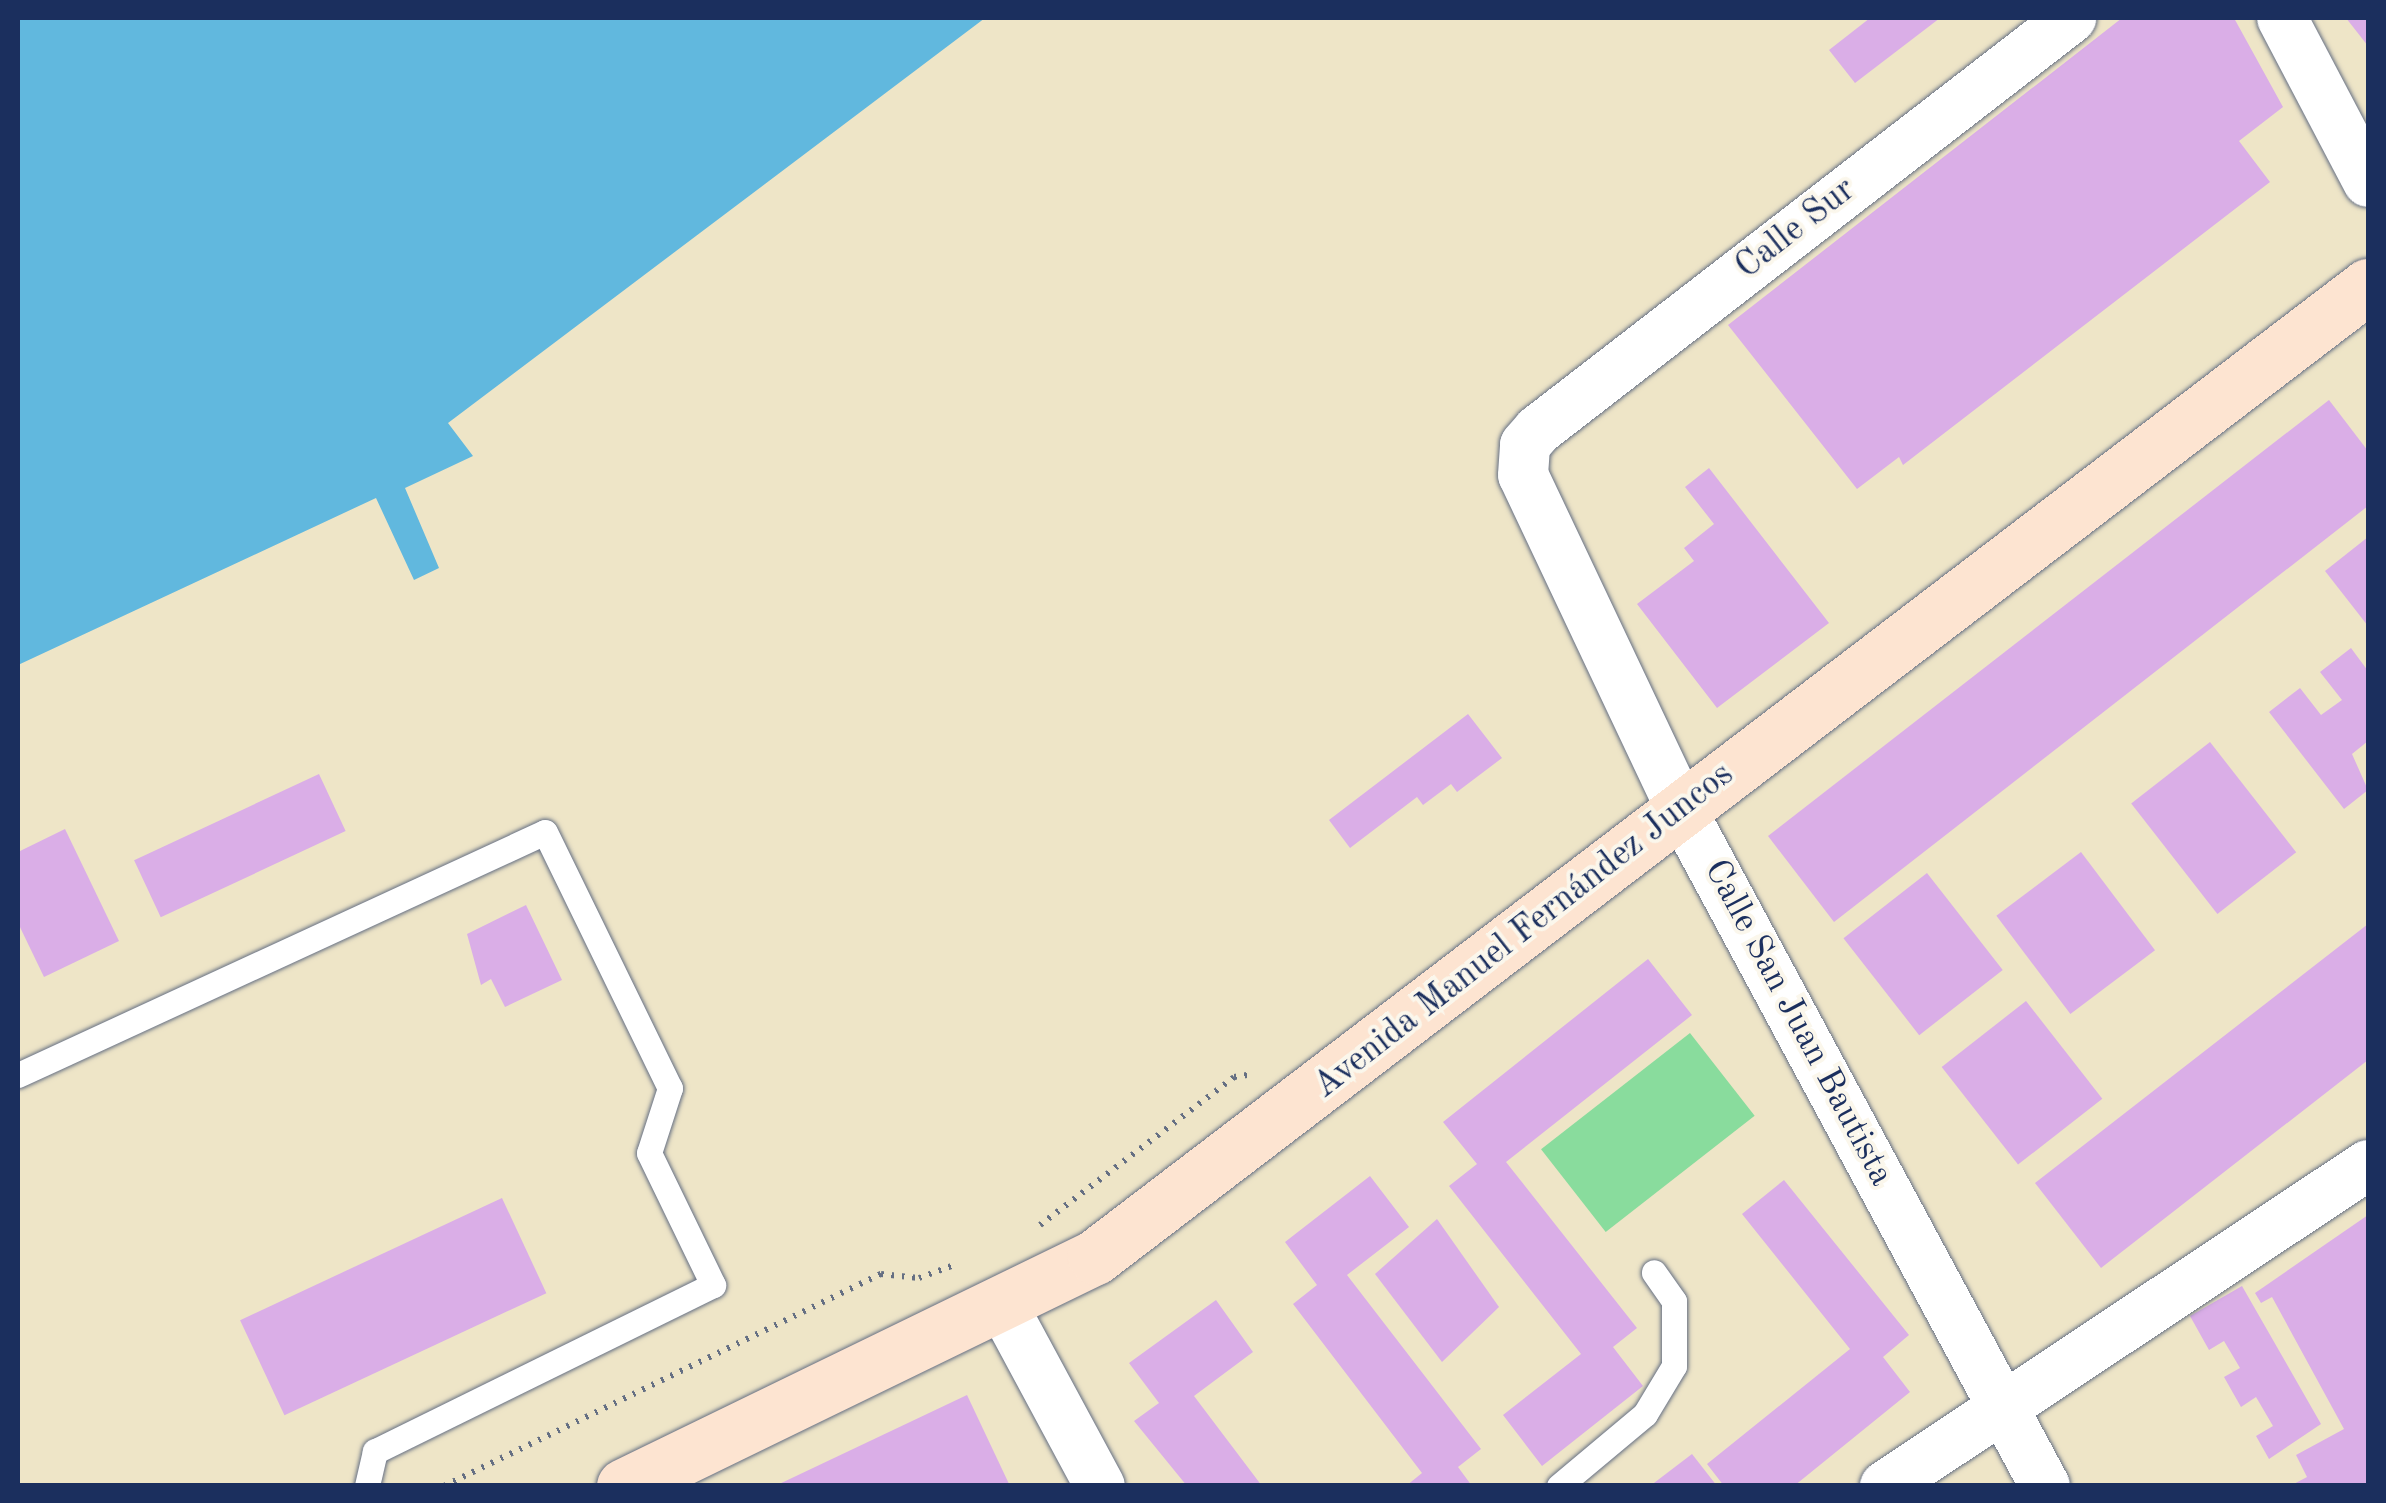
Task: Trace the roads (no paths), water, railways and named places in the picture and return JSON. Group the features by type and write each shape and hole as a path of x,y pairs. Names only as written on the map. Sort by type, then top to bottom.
{"main road":[{"name":"Avenida Manuel Fernández Juncos","path":"624,1486 1004,1308 1182,1196 1681,809 2368,286"}],"street":[{"name":"Calle Sur","path":"1525,444 2072,18"},
{"path":"2282,18 2368,182"},
{"name":"Calle San Juan Bautista","path":"1525,444 1523,475 1681,809 2045,1486"},
{"path":"1886,1486 2368,1165"},
{"path":"1004,1308 1100,1486"}],"lane":[{"path":"18,1075 544,832 670,1088 648,1152 713,1285 374,1451 368,1486"},
{"path":"1559,1486 1662,1392 1679,1337 1674,1301 1654,1272"}],"water":[{"path":"18,18 985,18 448,423 473,456 405,488 439,568 414,580 376,498 18,665"}]}
